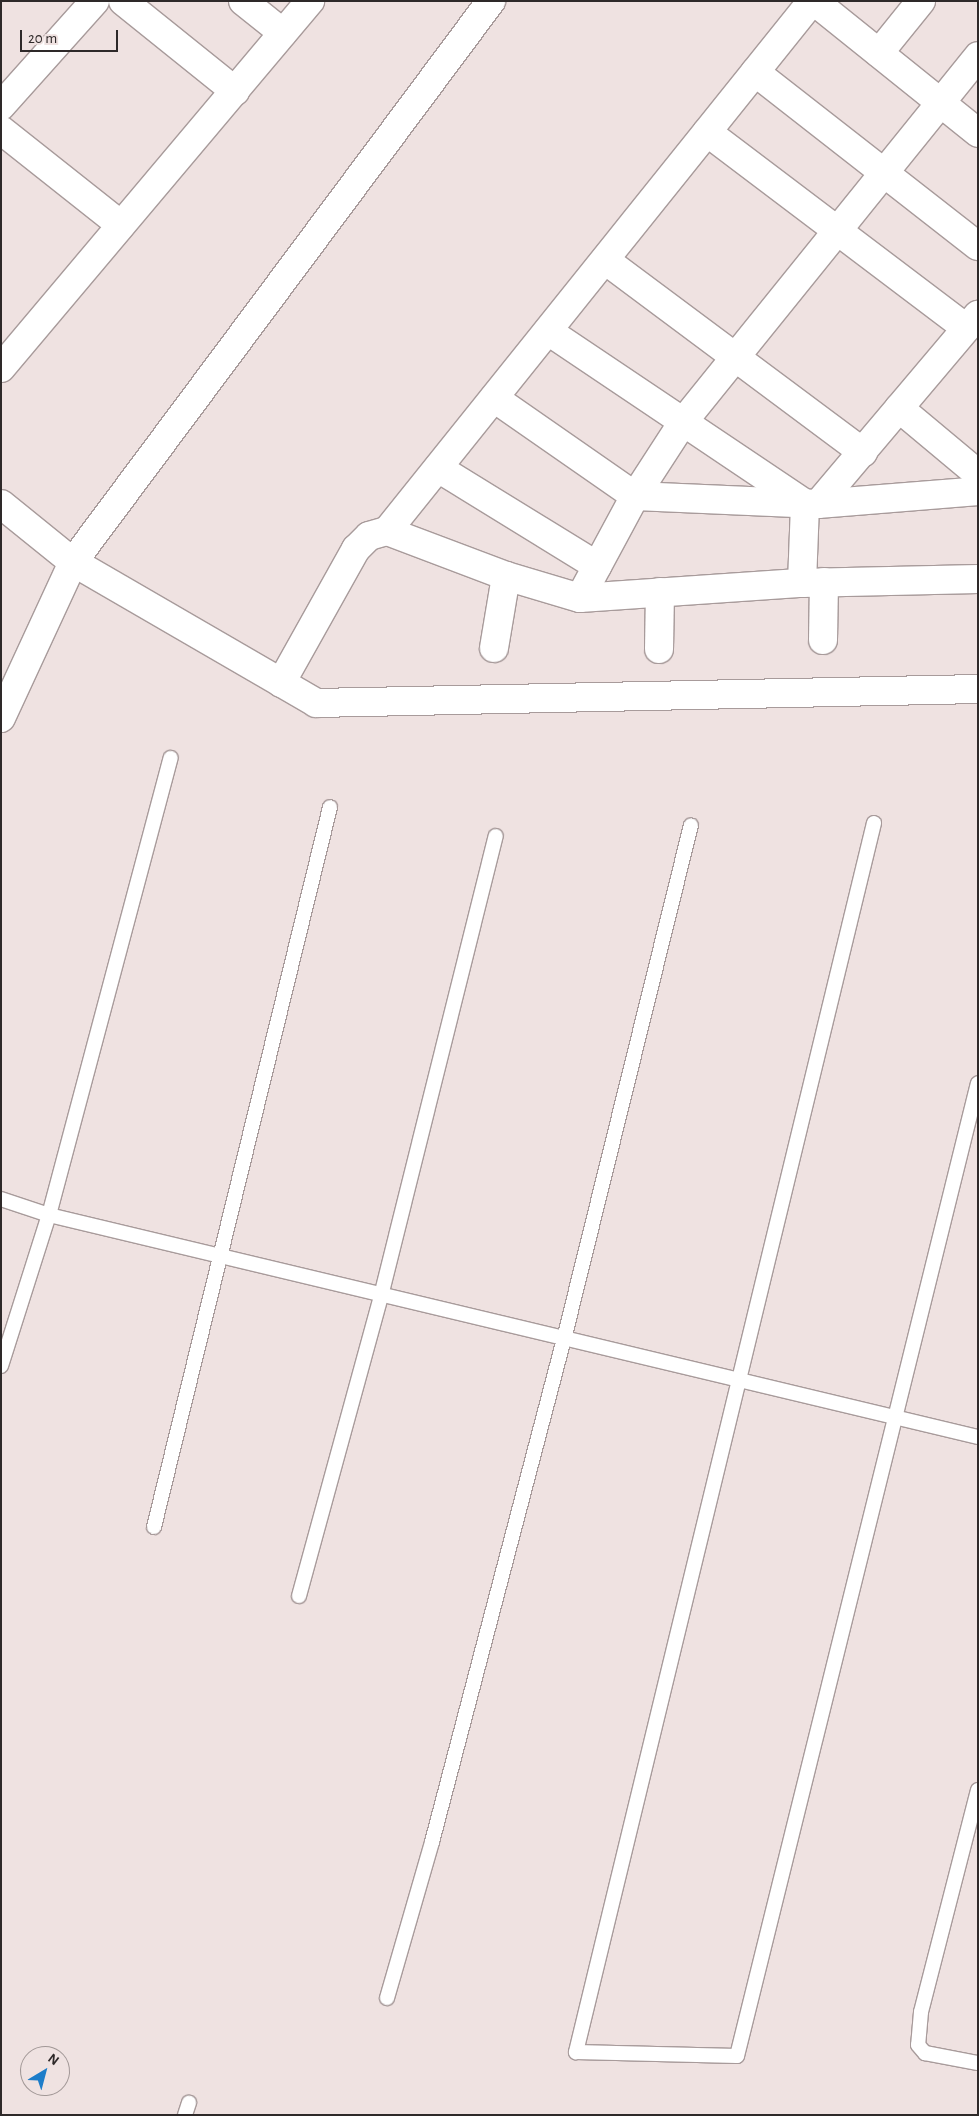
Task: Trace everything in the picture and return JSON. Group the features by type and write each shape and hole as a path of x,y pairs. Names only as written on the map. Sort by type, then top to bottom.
{"street":[{"path":"1,106 95,1"},
{"path":"123,1 234,91"},
{"path":"243,1 282,34"},
{"path":"1,368 310,1"},
{"path":"1,718 73,562 491,1"},
{"path":"281,683 356,549 369,536 387,531 813,1 978,133"},
{"path":"879,53 921,1"},
{"path":"580,598 635,496 683,422 978,56"},
{"path":"755,72 883,175 978,246"},
{"path":"1,130 121,225"},
{"path":"707,132 838,231 972,322 863,452 812,504 813,582 823,640"},
{"path":"605,260 863,452"},
{"path":"548,331 683,422 812,504"},
{"path":"494,398 635,496 812,504 976,473"},
{"path":"900,408 976,473"},
{"path":"438,468 597,566"},
{"path":"1,504 73,562 316,703 978,689"},
{"path":"387,531 506,576 580,598 813,582 978,579"},
{"path":"494,648 506,576"},
{"path":"659,649 660,592"}],"lane":[{"path":"1,1366 49,1215 171,758"},
{"path":"154,1527 330,807"},
{"path":"874,823 576,2052 737,2056 898,1416 978,1083"},
{"path":"387,1998 432,1842 564,1338 691,825"},
{"path":"299,1596 381,1296 496,836"},
{"path":"1,1199 49,1215 220,1257 738,1378 978,1437"},
{"path":"978,1790 921,2012 918,2045 926,2053 978,2063"}]}
